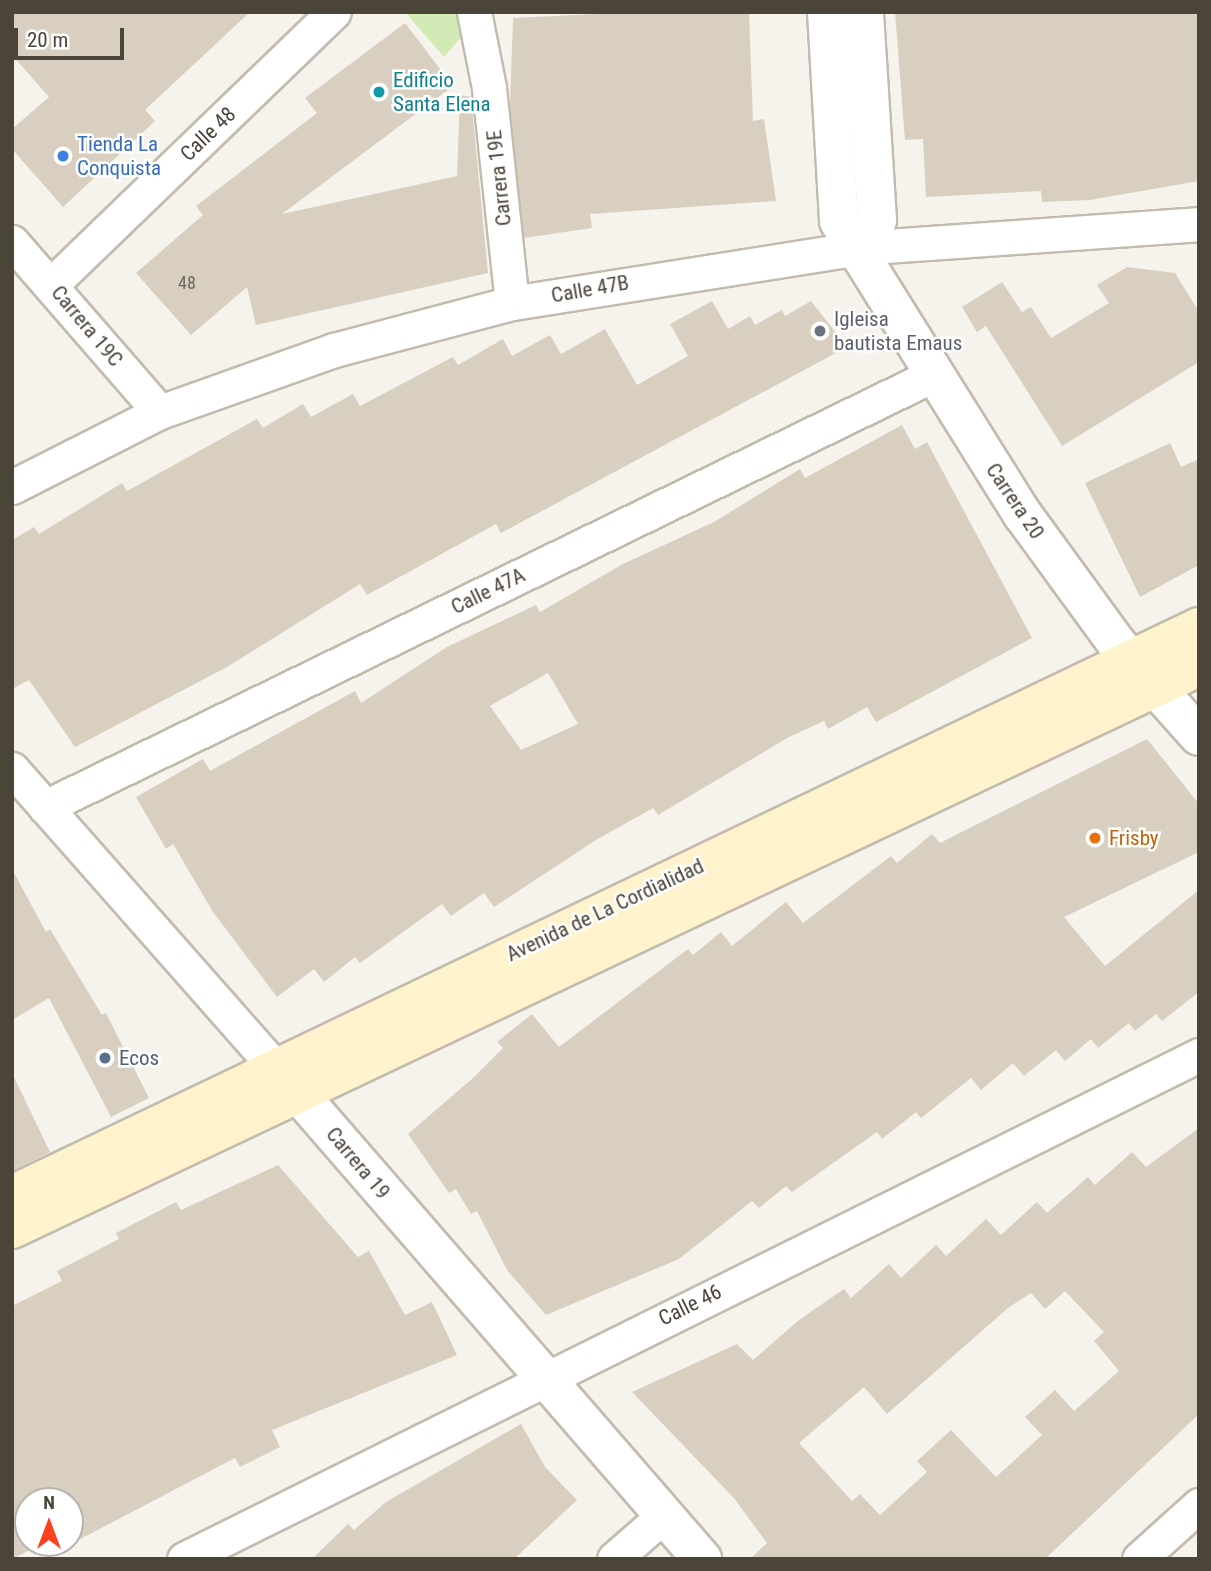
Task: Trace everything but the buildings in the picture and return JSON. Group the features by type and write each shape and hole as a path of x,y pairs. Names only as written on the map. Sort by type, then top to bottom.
{"main road":[{"name":"Avenida de La Cordialidad","path":"12,1195 285,1078 1144,674 1199,627"},
{"name":"Avenida de La Cordialidad","path":"1144,674 1199,667"},
{"name":"Avenida de La Cordialidad","path":"12,1229 285,1078"}],"street":[{"name":"Calle 48","path":"51,285 334,12"},
{"name":"Carrera 19E","path":"474,12 489,88 512,303"},
{"name":"Carrera 20","path":"827,12 839,221 858,248 931,376 1023,515 1144,674 1199,736"},
{"path":"858,248 877,220 864,12"},
{"name":"Calle 47B","path":"12,487 160,412 334,350 512,303 858,248 1199,224"},
{"name":"Carrera 19C","path":"12,242 160,412"},
{"name":"Calle 47A","path":"45,807 931,376"},
{"name":"Carrera 19","path":"12,769 285,1078 541,1377 702,1559"},
{"name":"Calle 46","path":"184,1559 541,1377 1199,1055"},
{"path":"1139,1559 1199,1505"},
{"path":"614,1559 664,1515"}],"green space":[{"path":"405,12 455,12 463,35 444,57"}],"place":[{"name":"Edificio Santa Elena","path":"379,92"},
{"name":"Tienda La Conquista","path":"63,156"},
{"name":"Igleisa bautista Emaus","path":"820,331"},
{"name":"Frisby","path":"1095,838"},
{"name":"Ecos","path":"105,1058"}]}
